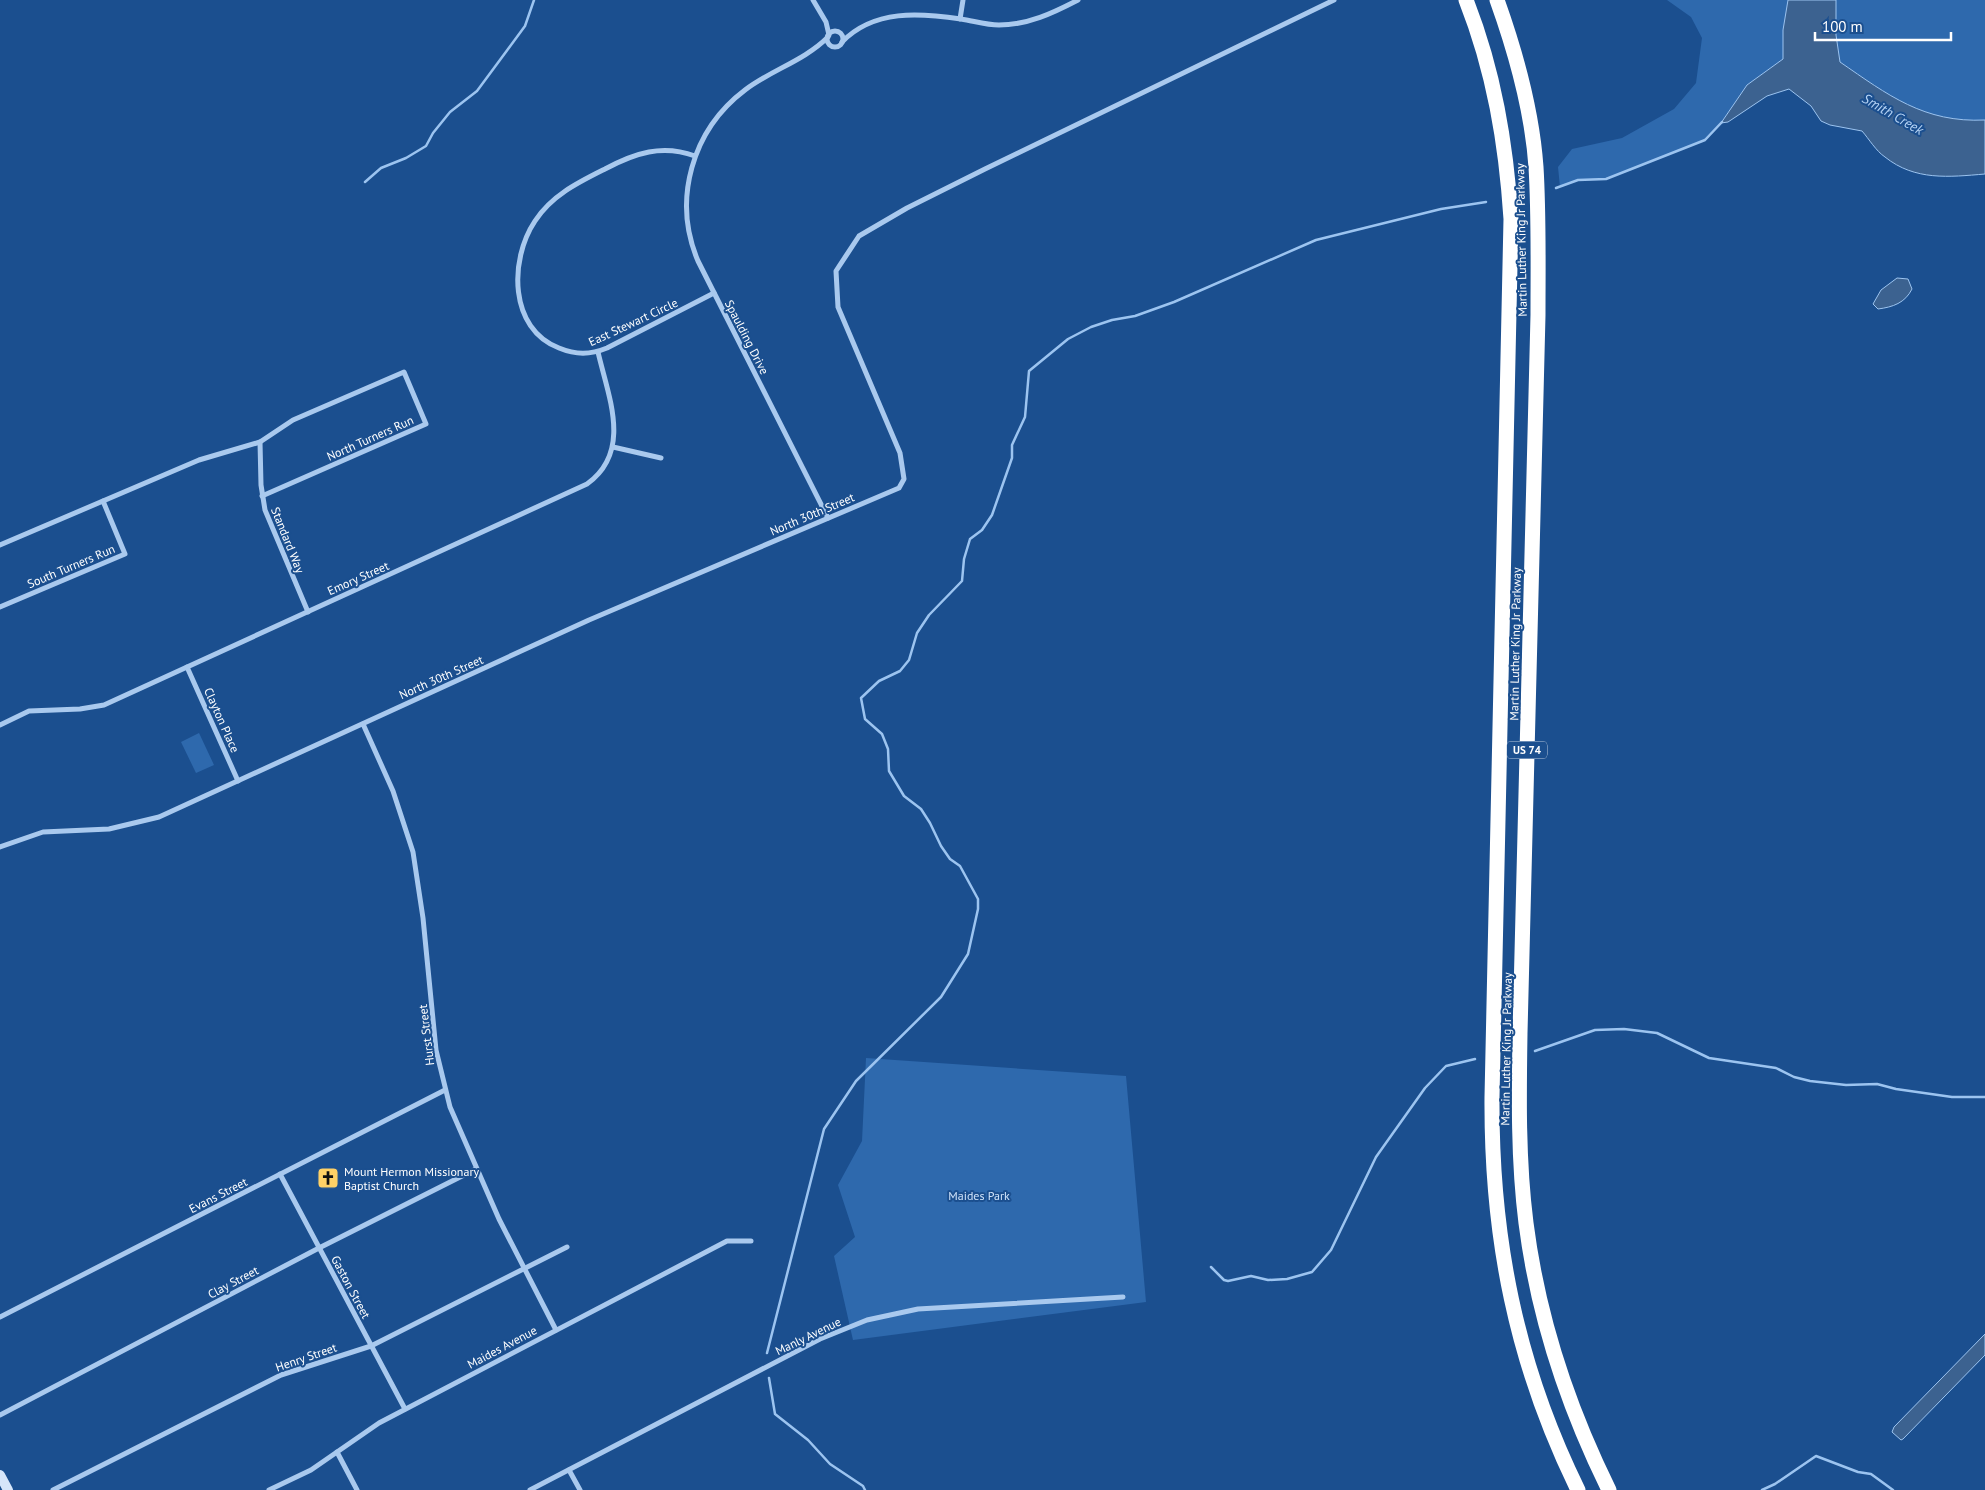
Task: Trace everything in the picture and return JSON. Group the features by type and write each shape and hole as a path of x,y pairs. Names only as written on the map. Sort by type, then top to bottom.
{"highway":[{"name":"Martin Luther King Jr Parkway","path":"1466,0 1486,57 1502,127 1511,219 1492,1097 1494,1184 1501,1251 1522,1344 1545,1415 1578,1490"},
{"name":"Martin Luther King Jr Parkway","path":"1497,0 1516,58 1528,112 1536,165 1538,220 1538,315 1520,1033 1520,1118 1523,1189 1538,1296 1554,1357 1580,1430 1608,1490"}],"street":[{"path":"812,0 826,22 839,32 842,42"},
{"path":"960,19 963,0"},
{"path":"816,48 838,46 851,32 874,21 901,15 960,19 998,25 1029,22 1078,0"},
{"name":"North 30th Street","path":"0,847 43,832 109,829 147,821 589,620 898,488 904,479 900,453 838,307 836,271 859,236 907,208 985,169 1334,0"},
{"path":"826,22 828,42 833,46"},
{"path":"816,48 828,36 839,32 851,32"},
{"name":"Spaulding Drive","path":"816,48 746,89 730,103 710,126 695,156 688,186 688,228 693,249 714,293 828,518"},
{"name":"East Stewart Circle","path":"695,156 668,149 633,155 582,181 555,198 529,231 520,259 518,284 520,304 531,327 544,342 563,350 583,354 598,352 714,293"},
{"name":"Emory Street","path":"0,725 29,711 80,709 104,705 578,489 594,478 605,467 613,447 613,418 598,352"},
{"name":"North Turners Run","path":"260,442 293,420 404,372 426,424 262,496"},
{"path":"0,545 199,460 260,442"},
{"name":"Standard Way","path":"260,442 262,496 270,526 308,612"},
{"path":"613,447 661,458"},
{"name":"South Turners Run","path":"0,607 125,554 103,501"},
{"name":"Clayton Place","path":"187,667 238,781"},
{"name":"Hurst Street","path":"363,724 393,791 413,852 423,918 436,1050 445,1090 456,1123 476,1169 556,1330"},
{"name":"Evans Street","path":"0,1317 445,1090"},
{"name":"Clay Street","path":"0,1415 319,1248 476,1169"},
{"name":"Gaston Street","path":"280,1174 405,1409"},
{"name":"Maides Avenue","path":"269,1490 311,1470 364,1431 727,1241 752,1241"},
{"name":"Henry Street","path":"53,1490 281,1375 371,1346 567,1247"},
{"name":"Manly Avenue","path":"530,1490 820,1339 867,1320 918,1309 1123,1297"},
{"path":"337,1452 357,1490"},
{"path":"569,1470 580,1490"},
{"path":"0,1476 8,1490"}],"green space":[{"path":"1667,0 1788,0 1783,30 1783,59 1747,85 1721,123 1705,140 1606,179 1578,180 1560,187 1558,167 1572,149 1622,138 1674,109 1696,83 1702,38 1691,17"},
{"path":"1836,0 1985,0 1985,120 1963,120 1925,112 1891,96 1840,62 1836,35"},
{"path":"199,733 214,765 196,773 181,742"},
{"name":"Maides Park","path":"866,1058 1126,1076 1146,1302 853,1340 834,1256 855,1237 838,1185 862,1141"}],"water":[{"name":"Smith Creek","path":"1788,0 1836,0 1836,35 1840,62 1891,96 1925,112 1943,117 1963,120 1985,120 1985,174 1933,176 1920,174 1896,165 1876,148 1862,131 1830,125 1821,121 1811,106 1789,89 1767,96 1728,122 1721,123 1747,85 1783,59 1783,30"},
{"path":"1897,278 1908,279 1912,289 1909,294 1898,304 1878,309 1873,304 1881,290"},
{"path":"1985,1334 1985,1355 1901,1440 1892,1432 1894,1427"}],"waterway":[{"path":"365,182 381,168 406,158 426,146 433,133 450,112 477,91 525,26 534,0"},
{"path":"1556,188 1578,180 1606,179 1705,140 1722,122"},
{"path":"767,1353 824,1129 856,1081 941,997 968,954 978,909 978,899 960,866 950,859 941,846 921,809 904,796 889,771 888,749 882,734 865,719 861,698 879,681 900,671 909,660 917,633 929,615 962,581 964,559 970,539 982,530 992,515 1012,458 1012,445 1025,417 1029,371 1068,339 1091,327 1112,320 1135,316 1174,302 1316,240 1441,209 1486,202"},
{"path":"1535,1051 1595,1030 1624,1029 1657,1033 1709,1058 1776,1068 1794,1077 1810,1081 1846,1085 1877,1084 1896,1089 1952,1097 1985,1097"},
{"path":"1211,1267 1224,1280 1228,1281 1251,1276 1268,1280 1287,1279 1312,1272 1331,1250 1376,1157 1425,1088 1446,1066 1475,1059"},
{"path":"769,1378 775,1414 808,1440 830,1464 863,1486 865,1490"},
{"path":"1762,1490 1775,1484 1816,1456 1858,1472 1871,1474 1893,1490"}],"place":[{"name":"Mount Hermon Missionary Baptist Church","path":"328,1178"}]}
